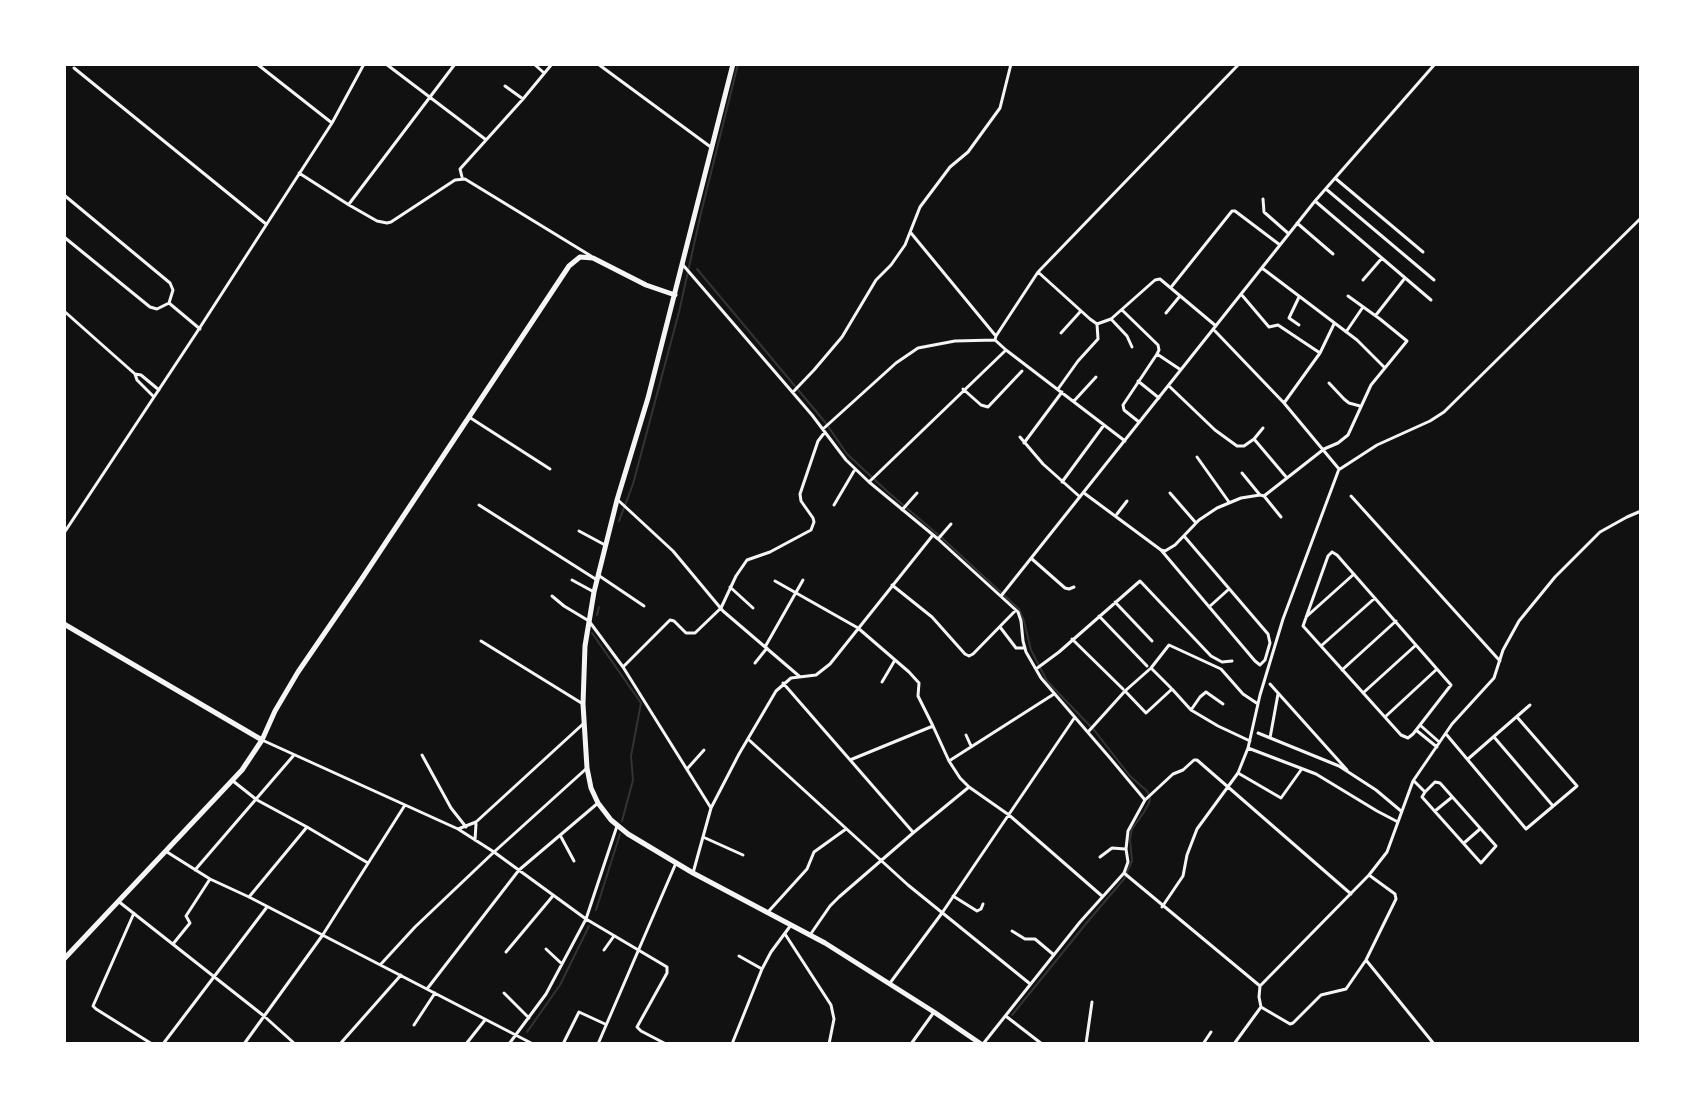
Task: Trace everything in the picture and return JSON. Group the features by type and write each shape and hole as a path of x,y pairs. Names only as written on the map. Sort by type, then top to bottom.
{"main road":[{"path":"733,64 685,266 622,504 605,545 594,592 584,657 583,704 591,788 598,803 617,826 693,873 810,935 982,1044"},
{"path":"64,959 233,781 262,740 298,672 564,271 580,257 593,258 646,285 675,295"},
{"path":"64,624 262,740"}],"street":[{"path":"257,64 332,123"},
{"path":"64,533 332,123 364,64"},
{"path":"386,64 486,140"},
{"path":"349,205 455,64"},
{"path":"534,64 544,72"},
{"path":"552,64 460,169 460,173 593,258"},
{"path":"598,64 712,148"},
{"path":"795,390 842,337 876,280 898,257 920,207 950,167 968,152 1000,108 1011,64"},
{"path":"996,338 1038,272 1239,64"},
{"path":"1002,594 1297,223 1435,64"},
{"path":"74,68 266,224"},
{"path":"505,86 523,99"},
{"path":"299,173 383,223 391,222 455,180 464,178"},
{"path":"1335,178 1423,252"},
{"path":"1326,189 1434,280"},
{"path":"64,195 170,283 173,290 169,303 157,309 150,307 64,237"},
{"path":"1263,199 1268,218 1289,234"},
{"path":"1315,201 1431,300"},
{"path":"1171,288 1232,211 1280,245"},
{"path":"1162,907 1183,876 1197,829 1238,773 1248,748 1283,619 1339,469 1377,445 1444,412 1641,218"},
{"path":"1297,223 1333,254"},
{"path":"911,233 1006,350 1125,441"},
{"path":"1363,280 1382,258"},
{"path":"685,266 795,390 826,428 846,460 905,507 1016,610 1025,648 1036,669 1075,717 1091,729 1145,800"},
{"path":"1262,268 1346,332 1385,368"},
{"path":"1024,443 1078,361 1098,339 1097,324 1038,272"},
{"path":"1376,315 1405,278"},
{"path":"1097,324 1111,319 1158,279 1215,328 1339,469"},
{"path":"1241,294 1269,327 1276,324 1284,328 1320,353"},
{"path":"1166,313 1180,296"},
{"path":"1161,550 1170,549 1196,523 1229,502 1262,496 1324,449 1348,435 1371,385 1407,341 1348,296"},
{"path":"1284,328 1299,297"},
{"path":"169,303 200,329"},
{"path":"1346,332 1363,307"},
{"path":"1122,310 1158,345 1157,354 1123,405 1124,410 1139,422"},
{"path":"64,311 135,374 154,397"},
{"path":"1061,333 1081,311"},
{"path":"1289,318 1299,325"},
{"path":"1111,319 1127,336 1132,347"},
{"path":"1284,403 1320,353 1334,324"},
{"path":"623,667 670,620 692,635 721,608 747,560 770,552 811,530 813,518 801,501 800,494 818,441 826,428 896,363 918,348 996,338"},
{"path":"872,479 1006,350"},
{"path":"1157,354 1181,370"},
{"path":"963,389 981,405 988,407 1022,371"},
{"path":"135,374 141,375 159,390"},
{"path":"1074,402 1096,377"},
{"path":"1138,381 1159,398"},
{"path":"1329,383 1349,403 1360,406"},
{"path":"1169,386 1215,430 1237,446 1244,446 1263,428"},
{"path":"468,417 550,469"},
{"path":"1062,482 1088,451 1104,425"},
{"path":"1020,437 1062,482 1116,515 1161,550 1260,665 1270,637 1184,536"},
{"path":"1254,439 1287,478"},
{"path":"1197,457 1229,502"},
{"path":"834,505 855,469"},
{"path":"1242,473 1281,517"},
{"path":"905,507 917,493"},
{"path":"1170,493 1196,523"},
{"path":"1351,496 1500,661"},
{"path":"1116,515 1127,501"},
{"path":"622,504 673,551 721,608 799,676"},
{"path":"479,505 644,606"},
{"path":"1369,875 1396,897 1366,960 1346,989 1321,995 1293,1023 1285,1022 1261,1007 1260,986 1351,894 1387,852 1413,781 1467,707 1494,678 1503,650 1519,621 1555,577 1600,532 1641,511"},
{"path":"693,873 711,808 769,702 783,683 791,678 823,672 892,585 951,524"},
{"path":"579,531 605,545"},
{"path":"1330,553 1337,555 1354,574 1451,685 1411,737 1405,738 1303,626 1330,553"},
{"path":"1031,558 1065,588 1074,587"},
{"path":"1306,618 1354,574"},
{"path":"572,580 594,592"},
{"path":"755,663 803,580"},
{"path":"775,581 858,628 919,683 918,696 960,778 1009,815 1103,897"},
{"path":"1036,669 1140,581 1211,656 1222,662 1232,661"},
{"path":"892,585 932,617 967,656 973,654 1016,610"},
{"path":"730,587 753,608"},
{"path":"1209,607 1229,589"},
{"path":"552,596 589,621 623,667 711,808"},
{"path":"1321,646 1375,598"},
{"path":"1115,602 1152,641"},
{"path":"1099,616 1191,710 1250,741"},
{"path":"1342,670 1396,621"},
{"path":"1000,627 1016,648 1025,648"},
{"path":"1072,639 1146,713 1172,689"},
{"path":"481,641 583,704"},
{"path":"1091,729 1124,690 1171,645 1221,669 1243,694 1258,704"},
{"path":"1363,693 1416,645"},
{"path":"882,682 895,660"},
{"path":"1385,717 1437,669"},
{"path":"783,683 913,833"},
{"path":"1270,684 1350,773"},
{"path":"1191,710 1206,692 1223,704"},
{"path":"1270,738 1278,693"},
{"path":"949,761 1054,694"},
{"path":"1468,759 1530,705"},
{"path":"890,983 942,913 1075,717"},
{"path":"1446,734 1526,828 1577,786 1517,717"},
{"path":"458,829 476,822 585,722"},
{"path":"1420,725 1438,744"},
{"path":"850,760 933,726"},
{"path":"1416,730 1438,744"},
{"path":"1258,733 1323,758 1376,790 1401,811"},
{"path":"966,735 971,747"},
{"path":"1494,737 1553,806"},
{"path":"748,739 880,860 1030,984"},
{"path":"262,740 458,829 587,920 667,967 667,973 637,1027 666,1044"},
{"path":"1248,748 1316,774 1398,822"},
{"path":"687,769 704,750"},
{"path":"195,870 294,755"},
{"path":"422,755 451,808 466,827"},
{"path":"982,1044 1103,897 1126,875 1128,831 1145,800 1173,774 1195,760 1229,786 1351,894"},
{"path":"380,965 415,927 587,768"},
{"path":"1238,773 1281,798 1302,769"},
{"path":"233,781 257,800 368,863"},
{"path":"1413,781 1425,792"},
{"path":"1438,782 1496,846 1481,863 1422,797 1425,792 1438,782"},
{"path":"810,935 830,906 880,860 969,787"},
{"path":"1435,811 1452,797"},
{"path":"427,989 519,870 598,803"},
{"path":"244,1044 322,936 405,805"},
{"path":"475,840 476,822"},
{"path":"509,1044 519,1036 546,994 587,920 617,826"},
{"path":"249,897 307,827"},
{"path":"768,912 807,869 814,852 846,829"},
{"path":"1464,843 1480,829"},
{"path":"560,835 574,861"},
{"path":"703,837 743,855"},
{"path":"1100,857 1112,848 1126,849"},
{"path":"167,852 210,879 533,1044"},
{"path":"598,1044 676,863"},
{"path":"1126,875 1260,986"},
{"path":"173,944 190,923 186,916 210,879"},
{"path":"506,952 553,896"},
{"path":"953,896 978,911 983,904"},
{"path":"118,901 295,1044"},
{"path":"163,1044 267,907"},
{"path":"134,913 93,1006 152,1044"},
{"path":"732,1044 762,969 791,925"},
{"path":"1012,931 1025,939 1035,939 1054,955"},
{"path":"784,933 831,1005 834,1019 829,1044"},
{"path":"604,950 614,936"},
{"path":"546,949 562,964"},
{"path":"739,956 762,969"},
{"path":"1366,960 1434,1044"},
{"path":"340,1044 401,975"},
{"path":"414,1025 435,993"},
{"path":"504,993 529,1018"},
{"path":"1086,1044 1092,1002"},
{"path":"1234,1044 1261,1007"},
{"path":"563,1044 579,1012 606,1025"},
{"path":"911,1044 934,1012"},
{"path":"1006,1016 1042,1044"},
{"path":"466,1044 485,1020"},
{"path":"1203,1044 1211,1032"}],"waterway":[{"path":"619,521 633,484 679,312 738,64"},
{"path":"697,269 825,422 847,454 1019,609 1031,650 1047,681 1094,730 1150,797 1132,829 1132,861 1124,879 1012,1015"},
{"path":"597,615 599,607"},
{"path":"592,633 641,703 631,756 633,780 622,821"},
{"path":"596,910 620,834"},
{"path":"527,1032 560,985 589,926"}]}
